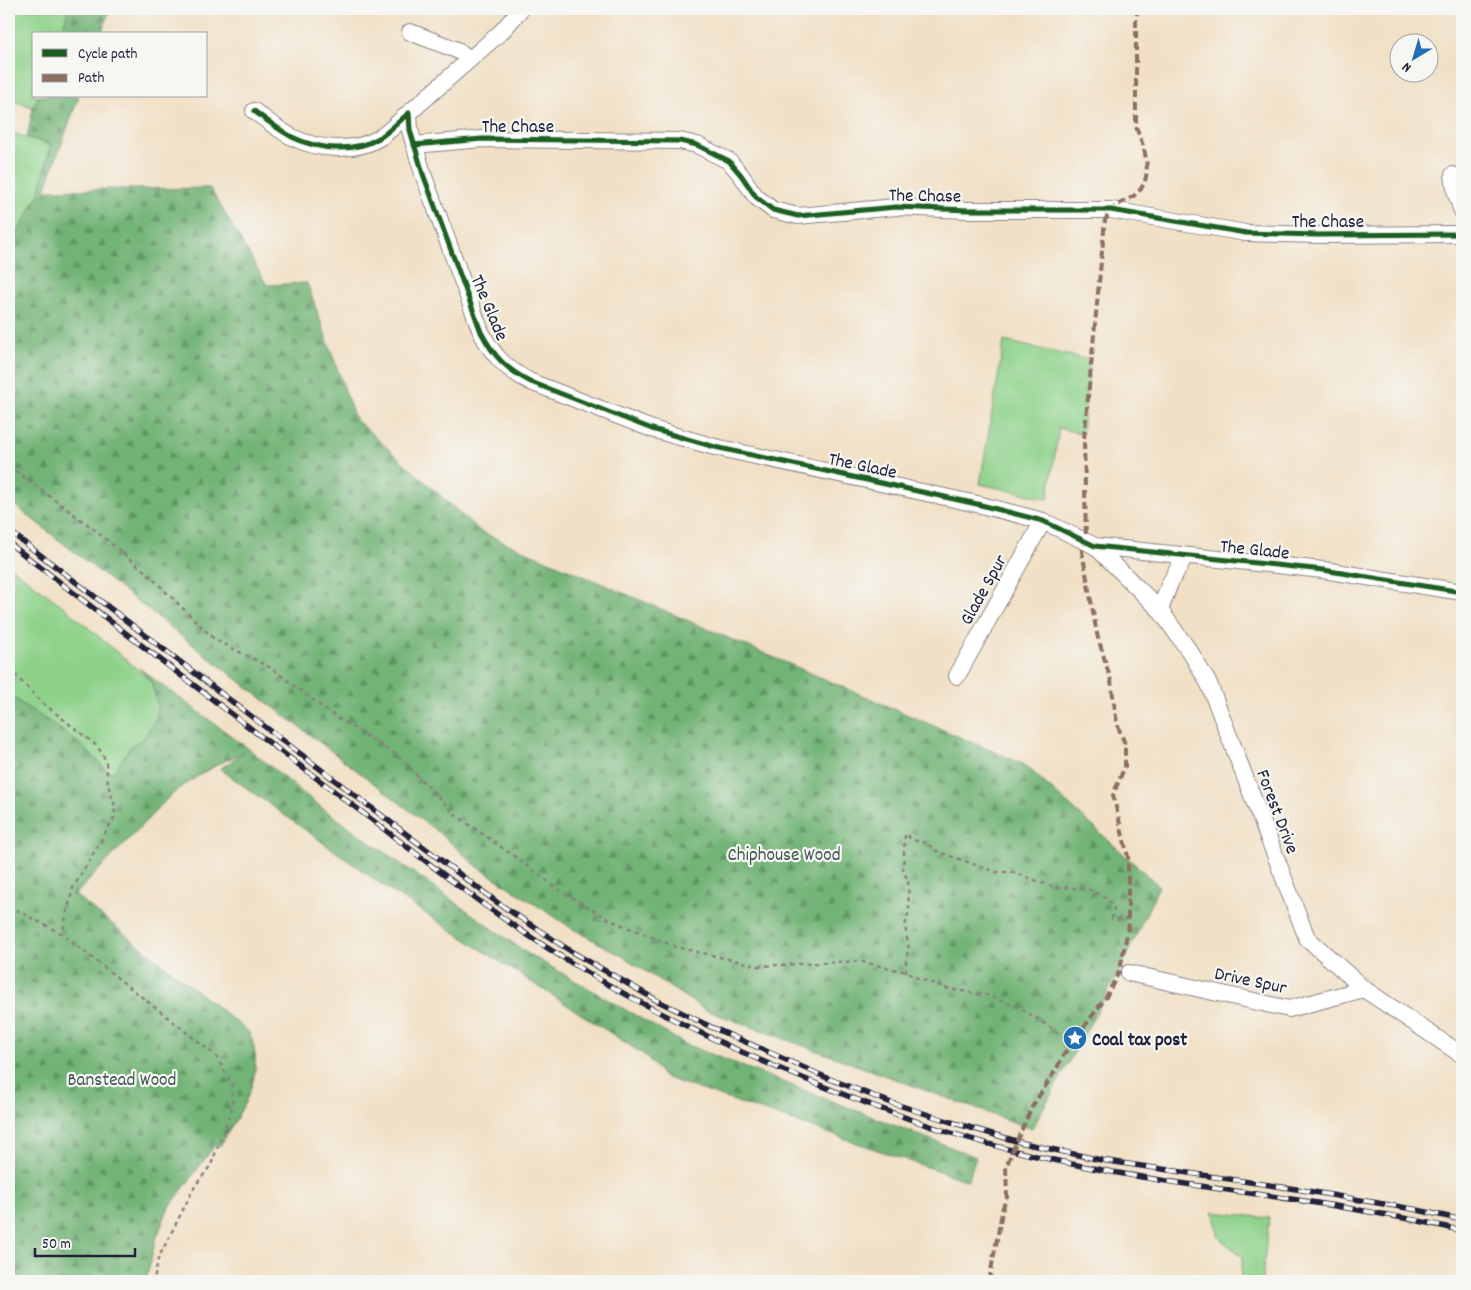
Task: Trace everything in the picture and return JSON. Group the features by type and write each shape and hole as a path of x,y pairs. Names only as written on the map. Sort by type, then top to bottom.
{"street":[{"path":"254,111 291,136 307,143 354,148 380,138 502,31 521,9"},
{"path":"410,32 457,50 470,59"},
{"name":"The Glade","path":"408,113 410,130 423,174 481,332 489,347 500,361 514,373 531,382 652,429 715,447 977,504 1043,521 1095,546 1323,570 1462,592"},
{"name":"The Chase","path":"414,144 482,139 680,141 698,145 729,161 756,197 773,210 798,216 896,207 968,210 1112,210 1246,233 1317,235 1462,234"},
{"path":"1453,175 1456,194 1462,211"},
{"name":"Glade Spur","path":"957,676 1043,521"},
{"name":"Forest Drive","path":"1095,546 1160,610 1192,655 1209,684 1307,938 1364,989 1462,1054"},
{"path":"1160,610 1170,583 1185,556"},
{"name":"Drive Spur","path":"1128,973 1290,1009 1364,989"}],"path":[{"path":"9,466 91,527 148,574 214,639 272,669 327,711 399,756 457,816 559,890 610,920 676,947 759,966 859,961 906,972 949,989 986,995 1020,1008 1071,1043"},
{"path":"9,669 44,704 97,746 103,754 106,763 108,785 115,806 114,818 73,888 62,934"},
{"path":"906,972 906,958 909,950 905,926 909,911 908,878 903,872 905,834 913,840 926,843 936,851 996,872 1012,872 1057,888 1066,887 1090,890 1107,898 1114,908 1112,919 1128,918"},
{"path":"9,906 62,934 215,1055 232,1084 232,1108 211,1165 195,1186 158,1259 154,1281"}],"green space":[{"path":"9,9 69,9 62,32 32,32 32,98 38,98 33,107 9,100"},
{"path":"69,9 110,9 102,32 62,32"},
{"name":"Chiphouse Wood","path":"38,98 78,98 45,190 210,188 267,285 307,283 355,419 481,532 1025,765 1159,886 1120,970 1032,1129 705,1010 622,956 573,929 478,867 438,832 248,688 9,501 9,249 39,194 51,145 27,137 33,107"},
{"path":"9,132 51,145 39,194 9,249"},
{"path":"1004,341 1090,360 1082,434 1059,428 1048,499 980,484"},
{"path":"9,566 64,607 151,681 157,703 157,717 143,739 131,746 114,772 108,772 91,754 9,693"},
{"name":"Banstead Wood","path":"139,668 249,749 318,805 527,953 685,1044 976,1157 968,1181 664,1077 646,1056 392,892 220,769 244,752 205,772 169,797 75,895 249,1032 254,1048 255,1063 250,1092 220,1146 216,1144 168,1209 155,1242 146,1281 9,1281 9,693 72,738 108,772 114,772 131,746 143,739 157,716 157,703 151,681"},
{"path":"1213,1212 1269,1218 1262,1281 1240,1281 1243,1257 1219,1238"}],"railway":[{"path":"9,531 498,903 572,952 658,1001 709,1026 825,1077 889,1102 1023,1143 1101,1160 1296,1189 1413,1209 1462,1220"},
{"path":"9,543 490,909 543,945 596,977 648,1006 728,1046 863,1102 945,1131 1001,1147 1127,1175 1341,1207 1417,1220 1462,1231"}],"marked path":[{"path":"989,1281 1003,1207 1007,1197 1006,1167 1032,1107 1063,1056 1106,997 1120,970 1129,923 1128,857 1113,795 1125,766 1125,744 1117,724 1111,681 1097,634 1082,551 1086,541 1084,439 1105,220 1111,210 1137,193 1146,179 1147,170 1145,152 1136,127 1136,19 1138,9"}],"cycle path":[{"path":"254,111 292,137 313,145 336,148 347,148 369,143 383,136 409,113 410,130 423,174 481,332 491,349 502,362 531,382 652,429 715,447 977,504 1043,521 1095,546 1323,570 1462,592"},
{"path":"414,145 482,139 680,141 697,145 729,161 756,197 773,210 798,216 896,207 968,210 1111,210 1246,233 1317,235 1462,234"}],"place":[{"name":"Coal tax post","path":"1075,1038"}]}
